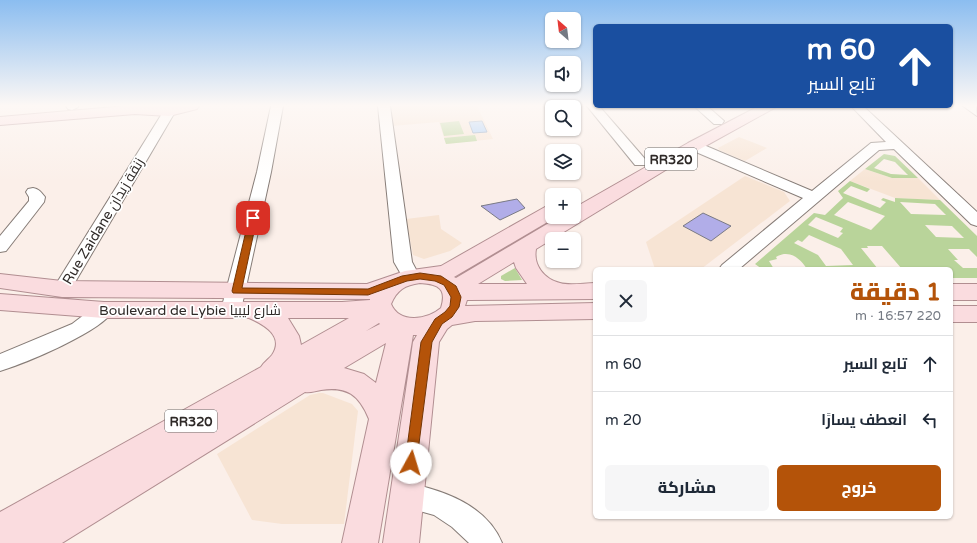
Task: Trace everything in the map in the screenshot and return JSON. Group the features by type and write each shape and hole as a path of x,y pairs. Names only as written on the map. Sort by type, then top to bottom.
{"main road":[{"name":"RR320","path":"581,195 640,162 700,131"},
{"name":"RR320","path":"581,213 694,146 722,131"},
{"name":"Boulevard de Lybie شارع ليبيا","path":"0,302 104,310 239,304 368,292 411,279 443,273 457,268 545,215"},
{"name":"RR320","path":"454,291 463,283 562,224"},
{"path":"526,244 523,258 531,274 542,284 559,291"},
{"path":"360,543 383,420 391,318 380,299 383,294 411,279 443,280 454,291 456,300 454,307 442,320 426,342 401,543"},
{"name":"Boulevard de Lybie شارع ليبيا","path":"0,281 62,289 391,318"},
{"path":"454,291 593,291"},
{"path":"953,292 977,292"},
{"path":"239,304 272,318 283,325 287,334 286,356 283,362 265,378"},
{"path":"442,320 475,313 593,311"},
{"path":"953,314 977,314"},
{"name":"RR320","path":"30,543 382,333 391,318"},
{"name":"RR320","path":"0,531 265,378 391,318 424,327 442,320"},
{"path":"294,385 325,378 342,378 349,380 363,387 372,397 383,420"}],"street":[{"name":"Rue Zaidane زنقة زيدان","path":"62,289 147,131"},
{"path":"239,304 272,131"},
{"path":"387,131 403,262 411,279"},
{"path":"614,131 640,162"},
{"path":"884,131 977,221"},
{"path":"730,267 876,146 899,145"},
{"path":"694,146 815,198"},
{"path":"0,247 36,202 37,197 33,192"},
{"path":"0,363 79,329 104,310"},
{"path":"408,496 427,499 448,507 462,515 488,543"}],"shaded area":[{"path":"442,131 489,131 493,139 446,144"},
{"path":"739,137 767,148 745,161 719,150 718,148"},
{"path":"865,169 892,178 918,178 940,200 895,198 850,181"},
{"path":"745,176 784,192 790,201 704,267 654,267 646,242"},
{"path":"439,215 441,229 462,243 450,251 424,259 413,255 406,219"},
{"path":"323,393 352,404 358,411 344,524 282,524 252,520 217,454 310,395"}],"green space":[{"path":"443,131 463,131 464,134 444,136"},
{"path":"475,135 477,141 446,144 444,138"},
{"path":"884,154 895,156 918,178 892,178 865,169","holes":["884,159 895,162 908,175 891,174 874,168"]},
{"path":"850,181 870,189 867,192 851,186 843,193 880,208 886,202 881,200 883,198 895,202 895,198 940,200 977,236 977,257 969,249 948,249 958,260 954,260 963,268 977,268 977,278 953,278 953,267 900,267 882,246 867,246 868,248 861,248 876,267 806,267 798,258 790,254 781,255 776,257 777,259 769,261 773,267 759,267 755,264 814,213 825,215 843,198 838,191","holes":["848,202 885,216 871,230 834,215","900,202 935,204 946,215 911,214","816,217 843,228 840,232 843,233 838,238 808,225","925,225 952,226 964,238 936,237","809,235 841,249 853,265 826,266 818,255 794,243 798,240 802,242"]},
{"path":"515,268 522,280 505,281 501,279 501,276"}],"water":[{"path":"472,131 487,132 473,133"}],"building":[{"path":"517,199 525,208 500,220 481,206"},
{"path":"703,213 731,226 711,241 683,226"}],"route":[{"path":"253,218 236,291 368,292 380,289 405,278 416,276 437,278 448,283 453,288 456,297 454,307 445,318 439,321 426,342 411,463"}]}
